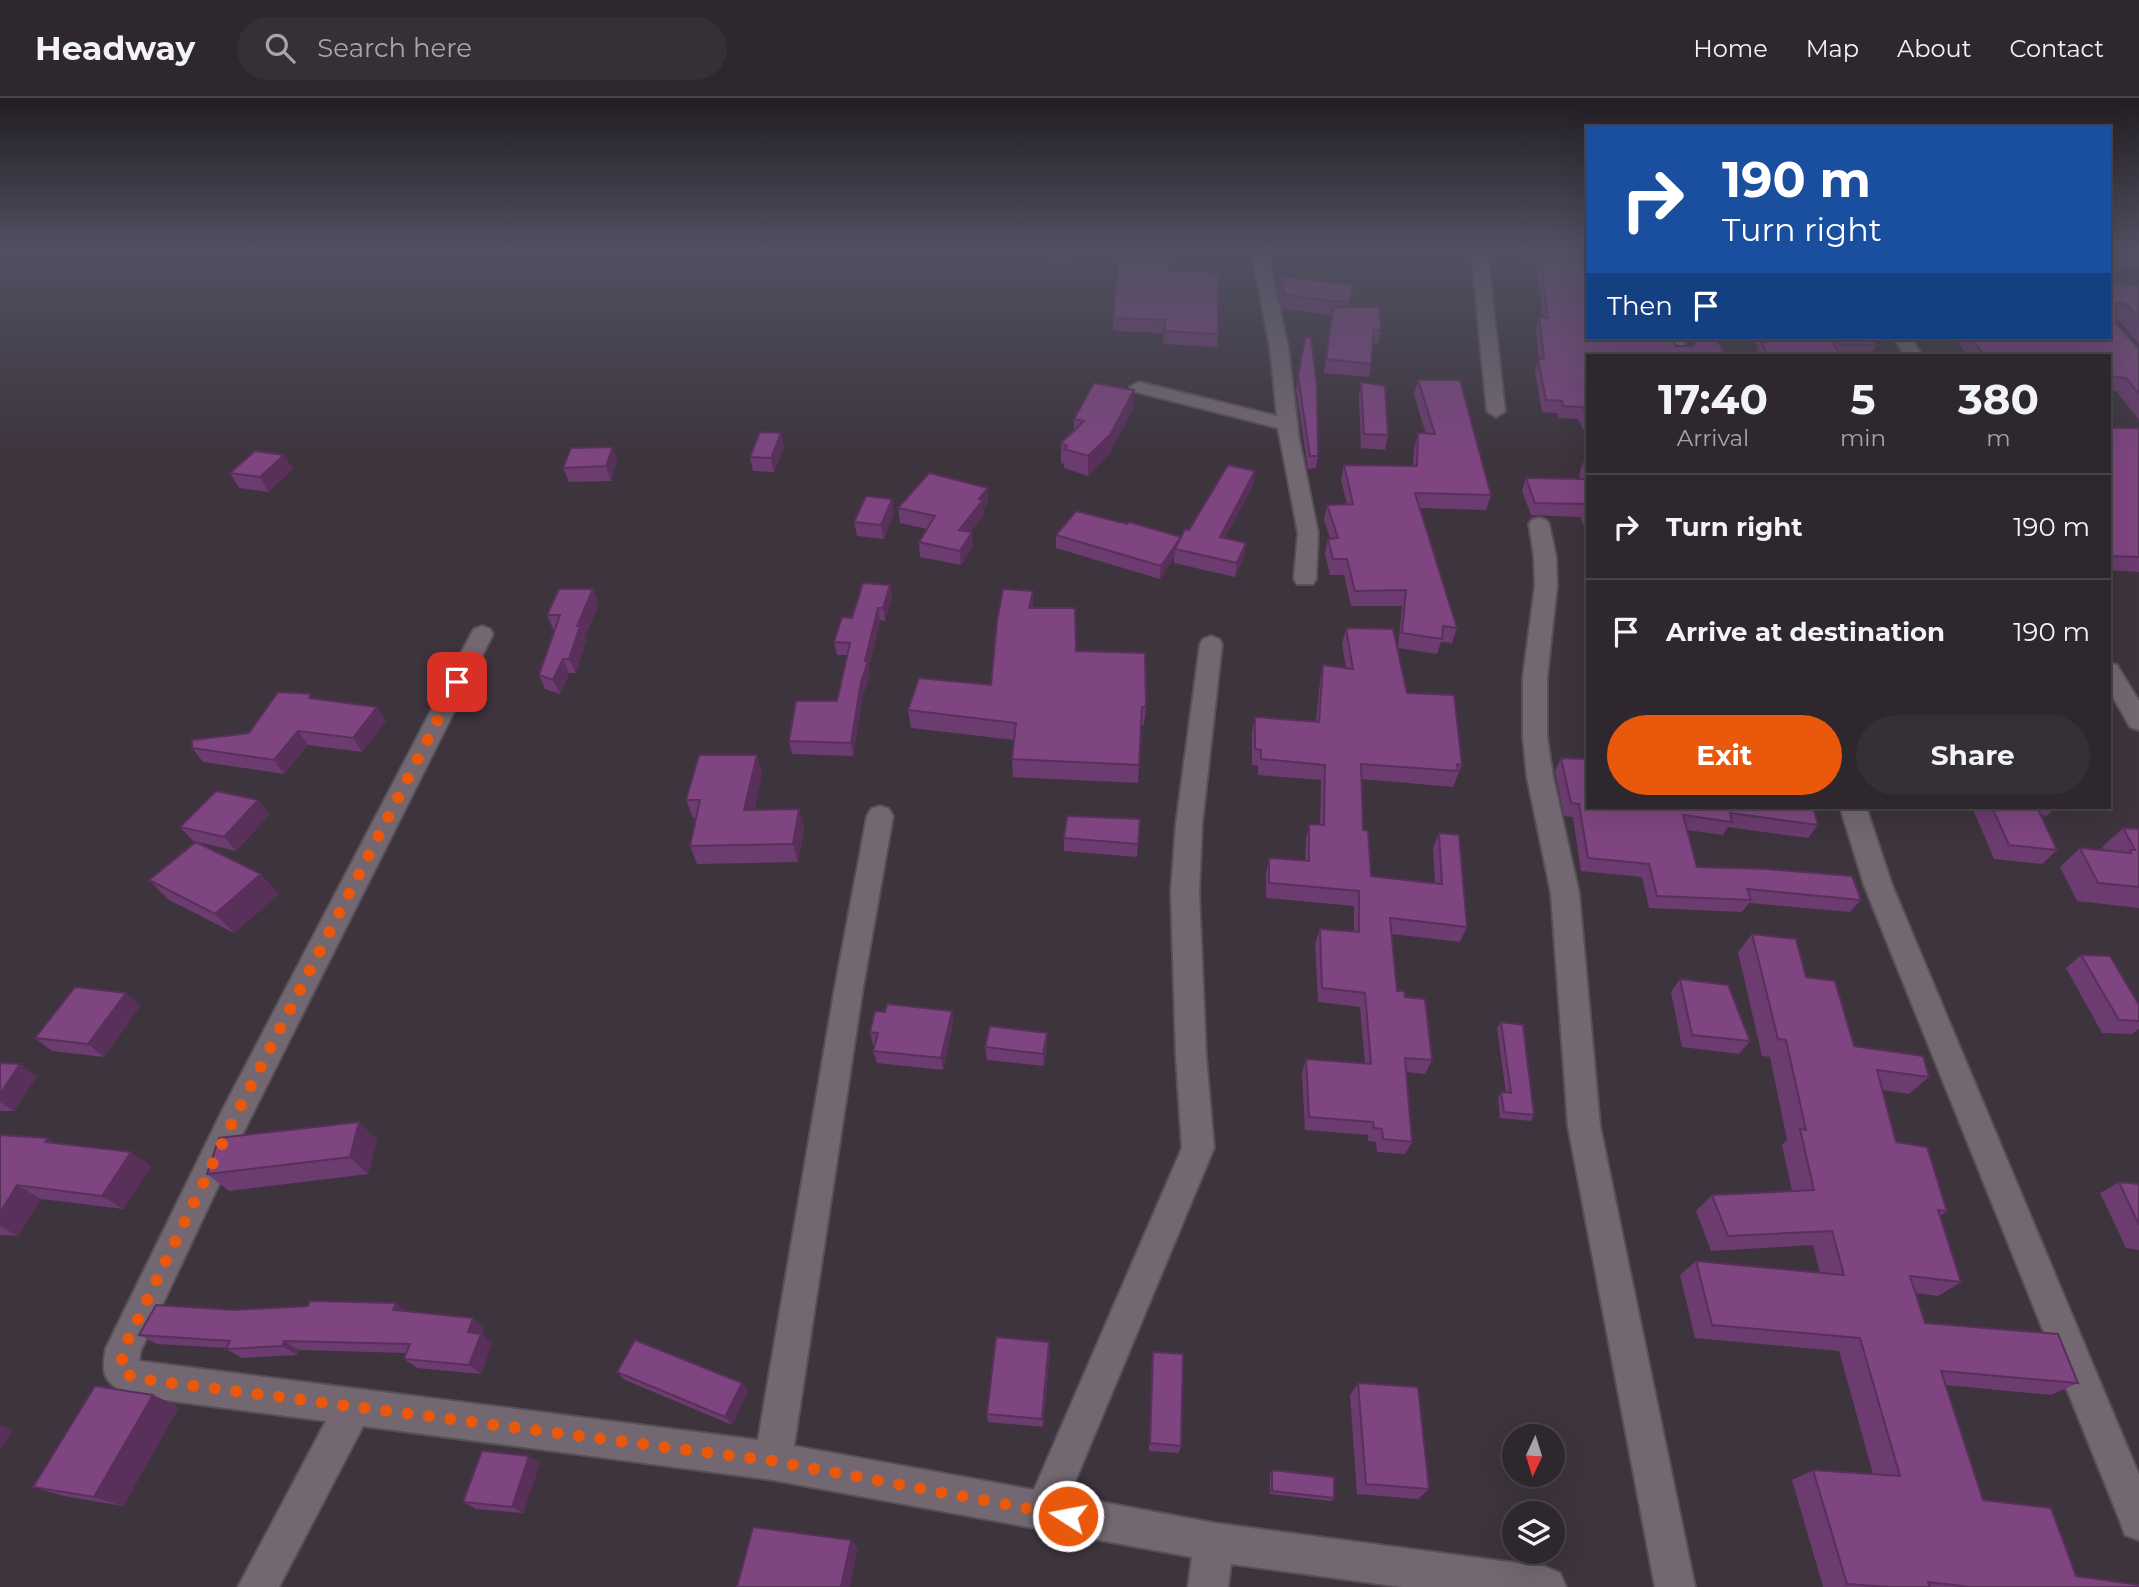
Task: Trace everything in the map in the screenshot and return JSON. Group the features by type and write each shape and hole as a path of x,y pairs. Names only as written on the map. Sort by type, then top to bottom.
{"street":[{"path":"1273,319 1308,533 1305,579"},
{"path":"1486,319 1496,411"},
{"path":"1139,387 1289,425"},
{"path":"1539,524 1545,556 1546,586 1535,677 1535,737 1540,776 1565,893 1584,1126 1675,1587"},
{"path":"482,634 235,1117 124,1348 120,1369 134,1378 773,1461 1214,1542 1546,1587"},
{"path":"1044,1511 1198,1147 1191,1056 1185,892 1189,824 1211,644"},
{"path":"2111,674 2139,721"},
{"path":"1854,809 1878,885 2139,1521"},
{"path":"773,1461 847,1001 880,816"},
{"path":"258,1587 354,1406"},
{"path":"1208,1587 1214,1542"}],"building":[{"path":"1152,319 1218,319 1218,334 1164,331 1165,320"},
{"path":"1331,319 1380,319 1381,330 1374,330 1371,364 1326,359"},
{"path":"1539,319 1586,319 1586,340 1673,340 1676,346 1694,346 1695,340 1718,341 1725,354 1586,354 1586,414 1583,407 1563,406 1562,401 1546,400 1538,359 1544,359"},
{"path":"2111,319 2116,319 2116,323 2139,349 2139,394 2126,378 2111,376 2111,354 1983,354 1973,340 2111,340"},
{"path":"1305,337 1311,337 1317,388 1318,456 1310,456 1298,376"},
{"path":"1766,340 1830,340 1840,354 1767,354 1761,342 1768,342"},
{"path":"1838,340 1873,340 1876,345 1841,344"},
{"path":"1418,380 1460,380 1491,495 1415,493 1457,628 1443,626 1442,639 1402,633 1406,590 1355,591 1347,559 1333,559 1328,539 1338,538 1327,505 1353,504 1344,465 1417,466 1418,433 1435,434"},
{"path":"1361,382 1385,386 1388,435 1364,434"},
{"path":"1094,383 1134,390 1110,435 1088,456 1064,449 1067,446 1061,443 1084,421 1074,419"},
{"path":"2111,426 2139,428 2139,557 2111,556"},
{"path":"760,432 781,433 771,458 750,457"},
{"path":"613,447 606,466 563,468 571,448"},
{"path":"255,451 284,455 260,477 230,473"},
{"path":"1228,465 1255,471 1220,537 1246,543 1237,563 1175,549 1185,529 1189,530"},
{"path":"929,473 988,488 979,499 983,500 959,530 972,532 960,551 919,542 935,516 898,508"},
{"path":"1526,478 1586,479 1586,506 1585,504 1535,503"},
{"path":"866,496 892,499 881,525 854,522"},
{"path":"1076,511 1181,537 1161,566 1056,535"},
{"path":"863,583 890,585 883,608 878,608 865,661 868,661 861,682 851,743 789,741 796,701 837,701 850,643 834,642 842,617 852,618"},
{"path":"559,589 593,589 577,626 580,626 569,659 563,659 553,680 539,675 560,615 547,615"},
{"path":"1003,589 1033,591 1029,608 1075,608 1076,651 1145,653 1146,707 1142,707 1139,765 1012,759 1016,723 908,710 919,678 991,685"},
{"path":"1346,628 1393,629 1407,693 1454,695 1462,765 1457,764 1458,771 1361,764 1363,830 1368,831 1371,876 1442,884 1439,833 1459,835 1467,927 1390,918 1397,991 1404,991 1405,997 1425,999 1432,1060 1405,1058 1412,1142 1383,1139 1382,1129 1374,1128 1373,1122 1309,1117 1306,1059 1371,1064 1365,993 1322,988 1320,929 1359,932 1359,891 1269,883 1269,858 1309,861 1309,824 1324,825 1325,765 1261,759 1261,750 1255,749 1255,717 1319,722 1323,665 1353,669"},
{"path":"278,692 311,694 309,698 377,707 353,738 298,731 274,760 192,748 192,740 249,733"},
{"path":"699,755 757,755 744,810 799,809 793,844 690,846 700,800 686,800"},
{"path":"1561,758 1586,759 1586,809 1814,809 1818,825 1730,813 1732,822 1683,815 1697,867 1852,876 1861,900 1747,889 1751,900 1657,896 1649,864 1588,858 1579,804 1571,803"},
{"path":"216,791 258,800 224,837 180,827"},
{"path":"1993,809 2038,809 2057,850 2009,845"},
{"path":"1067,816 1140,819 1138,844 1064,838"},
{"path":"2123,828 2139,829 2139,887 2098,883 2080,848 2131,853 2130,850 2135,850"},
{"path":"196,842 261,874 215,914 149,880"},
{"path":"1752,934 1796,939 1806,977 1835,981 1854,1046 1923,1056 1929,1077 1877,1070 1896,1142 1927,1147 1947,1211 1938,1210 1961,1282 1910,1276 1925,1323 2058,1334 2078,1383 1941,1371 1983,1500 2051,1508 2076,1576 2139,1587 1970,1587 1928,1582 1930,1587 1847,1584 1813,1470 1900,1476 1860,1338 1712,1325 1696,1261 1844,1275 1832,1231 1728,1236 1712,1195 1814,1190 1800,1129 1806,1130 1786,1040 1778,1039"},
{"path":"2081,955 2110,956 2139,1005 2139,1021 2119,1020"},
{"path":"1680,979 1728,985 1750,1041 1692,1035"},
{"path":"75,987 126,993 88,1044 35,1038"},
{"path":"887,1004 952,1011 941,1058 873,1051 878,1033 870,1032 875,1011 885,1012"},
{"path":"1501,1022 1523,1025 1534,1115 1504,1112 1501,1092 1511,1093"},
{"path":"990,1026 1047,1033 1043,1054 985,1047"},
{"path":"0,1063 20,1064 0,1094"},
{"path":"359,1122 350,1157 207,1174 219,1138"},
{"path":"0,1135 48,1138 45,1142 131,1152 102,1196 17,1185 0,1213"},
{"path":"2119,1182 2139,1184 2139,1225"},
{"path":"310,1301 396,1303 393,1310 473,1318 468,1332 481,1334 469,1365 404,1359 410,1344 284,1341 282,1346 226,1349 230,1341 139,1335 156,1305 235,1310 308,1306"},
{"path":"996,1337 1049,1342 1042,1419 987,1414"},
{"path":"635,1340 742,1383 725,1417 617,1372"},
{"path":"1153,1352 1183,1354 1181,1446 1150,1443"},
{"path":"1358,1383 1418,1387 1429,1489 1366,1484"},
{"path":"95,1386 153,1395 94,1497 33,1487"},
{"path":"482,1451 529,1456 512,1507 463,1502"},
{"path":"1272,1470 1334,1477 1334,1498 1272,1491"},
{"path":"753,1527 851,1540 841,1587 737,1587"}],"route":[{"path":"457,682 235,1117 124,1348 120,1369 134,1378 773,1461 1068,1516"}]}
